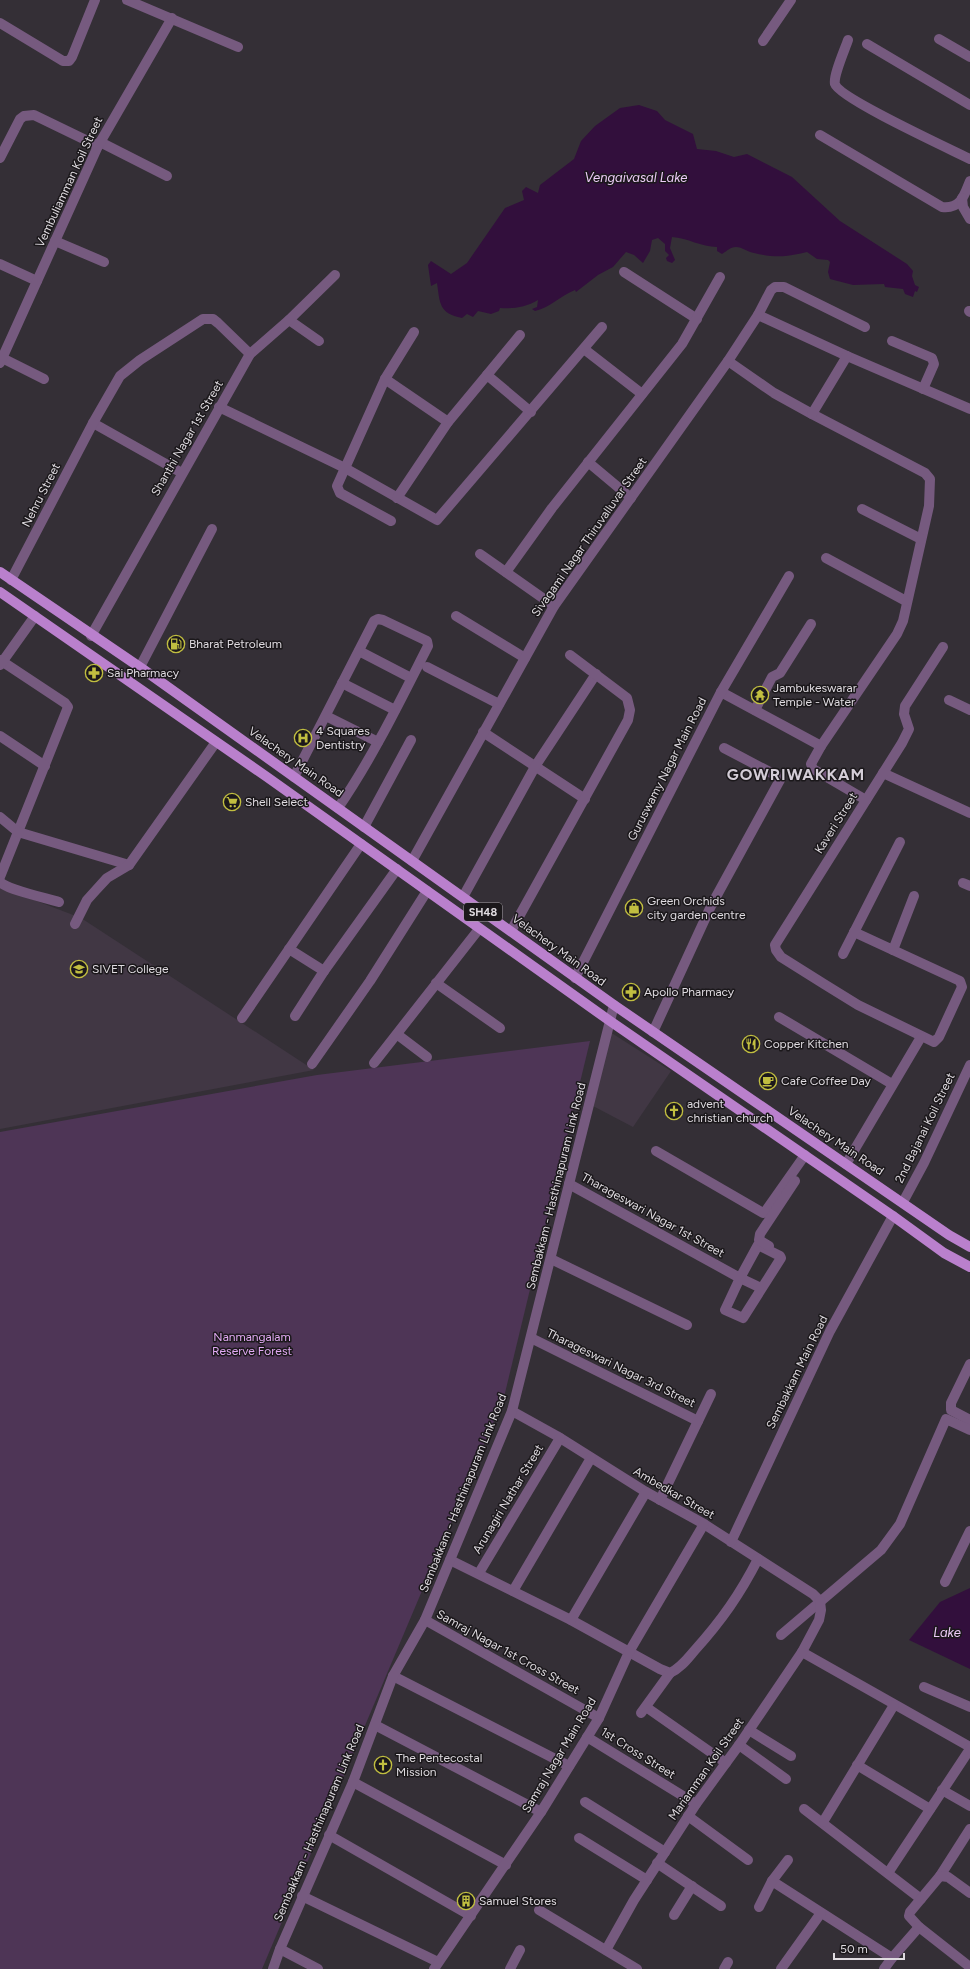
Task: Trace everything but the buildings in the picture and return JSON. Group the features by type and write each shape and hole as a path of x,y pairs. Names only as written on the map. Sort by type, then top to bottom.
{"main road":[{"name":"Velachery Main Road","path":"0,572 91,636 140,667 575,978 970,1247"},
{"name":"SH48","path":"0,592 398,869 479,929 610,1021 894,1216 944,1253 970,1267"},
{"path":"894,1216 902,1202"}],"street":[{"path":"0,24 63,61 69,61 95,0"},
{"path":"127,0 238,47"},
{"path":"764,40 791,0"},
{"name":"Vembuliamman Koil Street","path":"1,359 99,144 172,18"},
{"path":"939,39 970,57"},
{"path":"848,40 835,80 837,88 840,92 970,159"},
{"path":"867,44 970,105"},
{"path":"0,158 20,120 28,115 34,115 167,176"},
{"path":"820,136 942,207 951,208 962,198 970,181"},
{"path":"962,198 963,207 970,218"},
{"path":"55,241 104,262"},
{"path":"0,264 37,281"},
{"path":"624,272 697,319"},
{"name":"Shanthi Nagar 1st Street","path":"91,636 250,354 289,320 335,275"},
{"path":"506,572 552,508 682,344 720,277"},
{"name":"Sivagami Nagar Thiruvalluvar Street","path":"412,861 554,606 728,361 758,315 771,290 779,286 784,287 865,326"},
{"path":"758,315 970,410"},
{"name":"Nehru Street","path":"11,580 93,422 120,376 140,360 203,319 212,319 218,323 250,354"},
{"path":"289,320 319,340"},
{"path":"219,407 346,468 437,520 602,328"},
{"path":"391,521 338,491 337,486 385,379 414,332"},
{"path":"397,498 448,422 520,335"},
{"path":"892,342 932,358 934,364 923,389"},
{"path":"584,349 642,394"},
{"path":"812,414 847,356"},
{"path":"1,359 44,379"},
{"path":"728,361 774,393 925,473 930,480 930,492 903,621 897,634 821,746 811,766 813,769 866,800"},
{"path":"487,375 530,412"},
{"path":"385,379 448,422"},
{"path":"93,422 182,473"},
{"path":"588,462 631,498"},
{"path":"862,509 920,539"},
{"path":"140,667 212,529"},
{"path":"480,554 554,606"},
{"path":"826,558 906,601"},
{"name":"Guruswamy Nagar Main Road","path":"575,978 721,692 789,576"},
{"path":"0,878 68,707 65,703 1,662 34,616"},
{"path":"456,616 525,658"},
{"path":"294,777 374,622 378,619 427,641 428,646 361,774 338,808"},
{"path":"755,710 772,677 780,673 811,624"},
{"name":"Kaveri Street","path":"921,1037 858,1005 781,957 776,950 778,940 884,773 909,729 904,710 908,700 943,647"},
{"path":"359,651 411,678"},
{"path":"511,931 628,720 630,710 627,698 570,655"},
{"path":"427,667 499,704"},
{"path":"463,897 536,765 596,674"},
{"path":"342,683 394,710"},
{"path":"721,692 821,746"},
{"path":"949,700 970,710"},
{"path":"326,716 378,742"},
{"path":"483,732 536,765 585,799"},
{"path":"0,736 45,766"},
{"path":"364,827 411,740"},
{"path":"75,924 87,900 96,890 107,878 129,865 216,742"},
{"path":"653,1032 711,906 781,778 724,748"},
{"path":"884,773 970,813"},
{"path":"0,817 18,832 129,865"},
{"path":"843,954 900,842"},
{"path":"242,1018 361,844"},
{"path":"295,1016 324,971 398,869"},
{"path":"0,882 3,885 26,893 59,902"},
{"path":"312,1064 370,981 427,891"},
{"path":"893,950 914,896"},
{"path":"374,1064 479,929"},
{"path":"846,1164 921,1037 934,1042 938,1037 962,987 960,981 854,932"},
{"path":"289,949 324,971"},
{"path":"436,983 500,1028"},
{"name":"Sembakkam - Hasthinapuram Link Road","path":"273,1969 302,1896 354,1782 393,1676 425,1620 512,1411 532,1338 614,1005"},
{"path":"779,1016 892,1084"},
{"path":"398,1035 427,1057"},
{"name":"2nd Bajanai Koil Street","path":"902,1202 924,1163 970,1065"},
{"path":"656,1151 763,1213 766,1212 807,1157"},
{"path":"779,1252 761,1242 759,1237 807,1157"},
{"name":"Tharageswari Nagar 1st Street","path":"569,1184 740,1278 761,1288"},
{"name":"Sembakkam Main Road","path":"730,1542 830,1331 894,1216"},
{"path":"758,1245 781,1258 743,1318 725,1310 740,1278 758,1245"},
{"path":"551,1259 687,1325"},
{"name":"Tharageswari Nagar 3rd Street","path":"532,1338 698,1421"},
{"path":"970,1364 951,1403 951,1410 970,1420"},
{"path":"660,1500 711,1394"},
{"name":"Ambedkar Street","path":"512,1411 560,1438 646,1492 704,1524 813,1594 820,1601"},
{"path":"781,1635 890,1541 900,1524 946,1419 970,1430"},
{"name":"Arunagiri Nathar Street","path":"479,1573 560,1438"},
{"path":"513,1590 591,1458"},
{"path":"571,1620 646,1492"},
{"name":"Samraj Nagar Main Road","path":"436,1966 506,1865 570,1766 599,1718 629,1652 704,1524"},
{"path":"946,1582 970,1532"},
{"path":"726,1763 643,1710 670,1673 677,1670 730,1609 758,1558"},
{"path":"450,1560 513,1590 670,1673"},
{"name":"Mariamman Koil Street","path":"606,1950 657,1863 696,1804 739,1745 802,1652 819,1620 821,1610 820,1601"},
{"name":"Samraj Nagar 1st Cross Street","path":"425,1620 599,1718"},
{"path":"802,1652 970,1748 888,1873"},
{"path":"393,1676 570,1766"},
{"path":"924,1686 970,1707"},
{"path":"823,1822 894,1705"},
{"path":"375,1725 540,1812"},
{"path":"749,1730 791,1756"},
{"name":"1st Cross Street","path":"587,1737 696,1804"},
{"path":"739,1745 786,1779"},
{"path":"857,1765 930,1809"},
{"path":"354,1782 506,1865"},
{"path":"942,1790 970,1806"},
{"path":"585,1802 665,1852"},
{"path":"804,1809 823,1822 921,1899"},
{"path":"688,1816 748,1860"},
{"path":"968,1968 918,1927 909,1916 910,1912 940,1876 970,1829"},
{"path":"329,1835 471,1916"},
{"path":"579,1838 647,1880"},
{"path":"759,1907 772,1882 788,1860"},
{"path":"657,1863 721,1906"},
{"path":"940,1876 948,1877 970,1893"},
{"path":"772,1882 892,1958"},
{"path":"674,1915 692,1886"},
{"path":"302,1896 436,1966"},
{"path":"539,1910 638,1969"},
{"path":"781,1969 821,1913"},
{"path":"884,1969 918,1927"},
{"path":"280,1949 318,1969"},
{"path":"510,1969 520,1950"}],"shaded area":[{"name":"SIVET College","path":"0,887 81,918 314,1070 0,1129"},
{"path":"610,1032 671,1071 633,1127 593,1106"}],"green space":[{"name":"Nanmangalam Reserve Forest","path":"590,1041 504,1397 262,1969 0,1969 0,1132 317,1075"}],"water":[{"name":"Vengaivasal Lake","path":"639,105 657,111 665,120 693,134 697,149 716,151 734,157 747,154 792,177 840,221 907,264 913,271 912,276 915,285 919,287 917,292 915,291 913,297 905,294 903,289 885,287 884,284 853,285 830,279 828,272 830,262 828,260 817,259 807,252 787,256 768,256 734,247 722,254 717,251 717,247 705,246 684,239 672,237 670,248 675,260 672,263 667,261 666,258 669,255 665,251 665,244 658,238 652,240 650,251 643,263 634,255 626,252 613,267 598,275 576,292 575,290 570,292 551,304 535,311 532,309 537,307 538,300 520,307 500,308 499,311 491,314 478,311 473,317 467,314 462,318 454,316 445,310 440,302 437,283 431,286 428,265 431,261 451,274 467,263 505,208 524,200 522,191 526,187 538,193 540,185 574,159 581,141 595,126 620,108"},
{"name":"Lake","path":"970,1588 970,1669 909,1640 940,1602"}],"place":[{"name":"Bharat Petroleum","path":"176,644"},
{"name":"Sai Pharmacy","path":"94,673"},
{"name":"Jambukeswarar Temple - Water","path":"760,695"},
{"name":"4 Squares Dentistry","path":"303,738"},
{"name":"Shell Select","path":"232,802"},
{"name":"Green Orchids city garden centre","path":"634,908"},
{"name":"SIVET College","path":"79,969"},
{"name":"Apollo Pharmacy","path":"631,992"},
{"name":"Copper Kitchen","path":"751,1044"},
{"name":"Cafe Coffee Day","path":"768,1081"},
{"name":"advent christian church","path":"674,1111"},
{"name":"The Pentecostal Mission","path":"383,1765"},
{"name":"Samuel Stores","path":"466,1901"}],"district":[{"name":"GOWRIWAKKAM","path":"796,774"}]}
